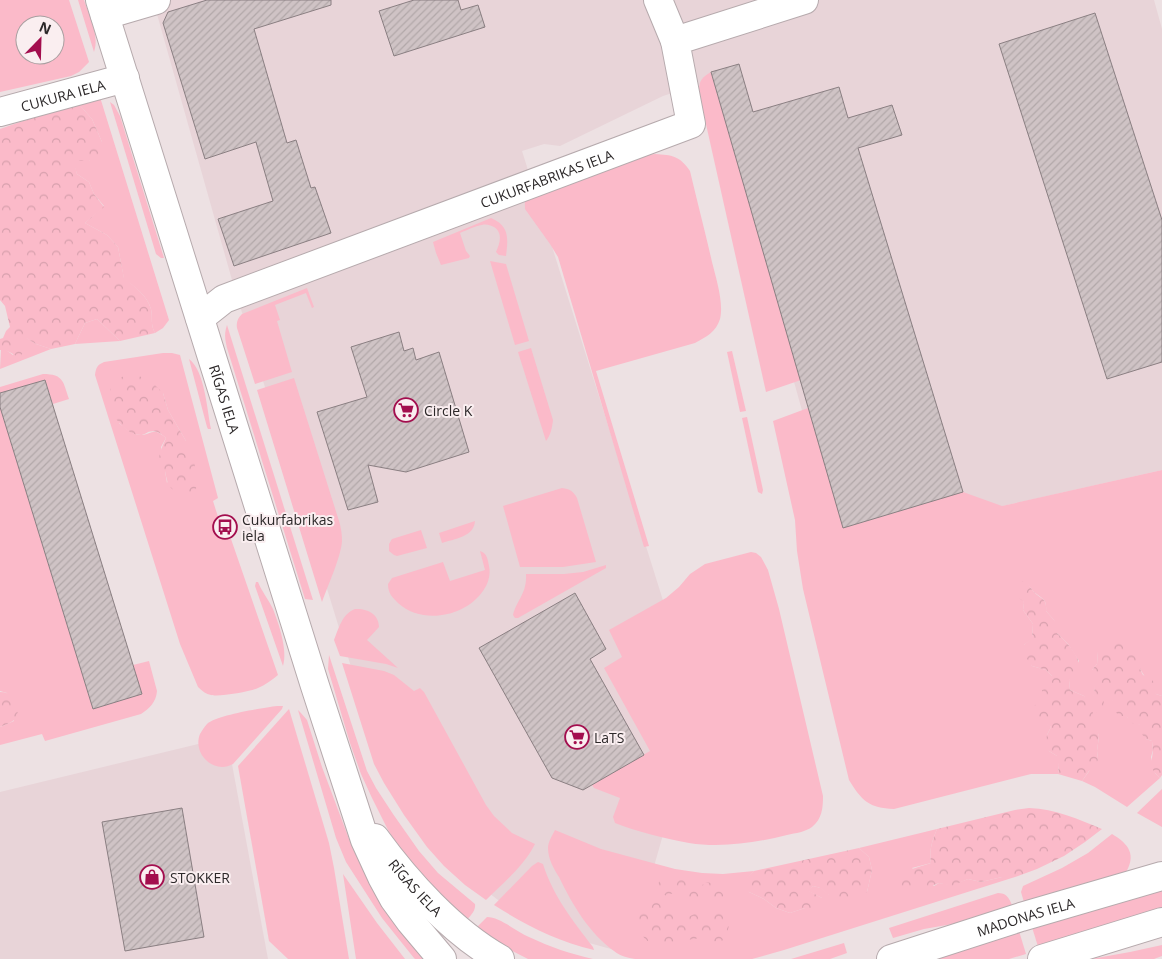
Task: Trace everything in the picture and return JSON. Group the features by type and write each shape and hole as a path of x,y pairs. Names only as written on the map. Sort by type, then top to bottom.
{"main road":[{"path":"103,8 156,0"},
{"path":"658,0 674,41 804,0"},
{"name":"RĪGAS IELA","path":"103,8 314,686 365,840 394,899 442,959"},
{"name":"CUKURFABRIKAS IELA","path":"200,318 224,299 691,124 674,41"},
{"name":"CUKURA IELA","path":"0,112 125,78"},
{"name":"RĪGAS IELA","path":"352,797 369,830 423,895 451,923 500,959"},
{"name":"MADONAS IELA","path":"891,959 1021,917 1162,876"},
{"path":"1042,959 1162,922"}],"shaded area":[{"path":"153,0 1154,0 1162,29 1162,470 839,543 710,81 663,96 560,146 544,144 522,151 698,712 629,954 535,928 448,862 384,774 232,280"},
{"path":"227,737 268,959 0,959 0,792"}],"green space":[{"path":"0,0 69,0 89,62 79,72 71,76 0,92"},
{"path":"78,0 84,0 93,26 96,40 94,52"},
{"path":"711,72 801,380 766,392 699,93 701,80"},
{"path":"100,97 169,320 163,328 155,333 151,309 147,300 124,279 118,247 107,235 85,223 104,206 94,194 89,182 77,174 73,161 89,161 102,142 92,119 77,102"},
{"path":"77,102 92,119 102,142 100,153 89,161 74,161 77,174 89,182 94,194 104,207 85,223 107,235 118,247 124,278 147,300 151,309 155,333 120,341 97,319 85,323 75,344 51,349 26,338 26,348 20,357 8,351 0,350 0,339 3,338 10,327 5,306 0,300 0,129"},
{"path":"110,102 114,105 120,116 164,258 156,254"},
{"path":"655,154 675,157 683,162 690,171 717,283 721,313 718,324 713,331 695,343 596,371 649,546 644,547 558,257 525,209 525,201 641,156"},
{"path":"491,218 505,229 507,239 506,256 499,255 496,252 500,238 497,229 484,225 460,233 466,251 470,256 469,258 441,265 433,242"},
{"path":"490,261 506,264 529,341 515,345"},
{"path":"307,288 314,307 312,308 306,293 275,305 280,320 277,321 292,372 255,384 237,328 238,319 242,314"},
{"path":"97,319 120,341 75,344 85,323"},
{"path":"227,325 313,600 305,599 227,348 225,331"},
{"path":"25,337 36,344 51,349 0,369 1,349 13,355"},
{"path":"531,348 553,420 551,431 546,441 518,352"},
{"path":"732,351 746,411 740,412 727,352"},
{"path":"163,353 180,355 218,498 213,501 225,539 231,539 278,675 261,687 227,695 211,695 198,687 180,644 95,375 97,367 104,362","holes":["163,393 168,410 186,441 167,483 161,447 166,438 158,432 140,435 128,430 119,423"]},
{"path":"189,359 199,372 202,381 211,429 207,427"},
{"path":"43,374 59,377 64,384 69,399 53,404 45,380 0,393 0,387"},
{"path":"126,375 139,376 152,382 163,393 168,410 186,441 194,460 197,479 196,489 189,494 178,492 171,488 165,471 160,470 159,457 166,438 160,433 151,431 141,435 132,433 119,423 113,414 110,403 112,385"},
{"path":"294,378 342,533 339,555 322,602 257,390"},
{"path":"0,407 93,709 141,694 133,665 149,661 157,691 152,704 141,714 45,741 42,734 0,745 0,727 14,721 7,693 0,691"},
{"path":"808,408 844,528 963,492 1002,506 1162,470 1162,696 1156,694 1140,669 1098,652 1097,664 1092,670 1095,688 1093,700 1112,700 1127,717 1140,725 1146,739 1152,741 1153,750 1151,757 1155,773 1160,778 1127,807 1082,781 1098,759 1099,736 1084,696 1070,690 1069,680 1079,661 1068,644 1057,633 1054,620 1046,611 1045,601 1026,582 1020,582 1024,603 1023,610 1033,624 1032,639 1024,645 1032,666 1046,670 1052,676 1052,686 1045,722 1051,727 1047,735 1049,751 1057,756 1058,774 1031,774 894,809 872,805 858,793 849,780 803,589 797,551 795,520 773,421"},
{"path":"747,417 763,490 762,494 758,492 742,418"},
{"path":"562,488 571,491 577,498 596,562 563,567 520,567 503,506"},
{"path":"475,521 471,531 467,534 442,543 439,533"},
{"path":"421,530 427,548 397,556 389,551 389,544 392,539"},
{"path":"480,551 486,555 488,561 490,573 488,582 483,591 466,607 455,612 431,616 408,610 392,597 388,584 392,578 443,562 450,581 485,570"},
{"path":"751,552 761,557 768,570 779,609 823,796 820,817 812,827 803,831 763,840 726,845 680,841 641,832 615,823 613,817 620,798 594,788 592,785 650,751 604,668 622,657 609,630 666,598 690,574 705,564"},
{"path":"606,565 606,568 518,618 515,618 513,615 525,587 526,574 583,572"},
{"path":"1027,581 1033,591 1045,601 1046,611 1058,626 1057,633 1077,658 1079,670 1069,680 1070,690 1084,696 1091,706 1099,736 1098,759 1095,768 1089,771 1082,781 1058,774 1057,756 1049,751 1045,745 1051,727 1035,717 1032,707 1042,701 1042,690 1052,686 1052,676 1046,670 1032,666 1023,653 1024,645 1032,638 1033,624 1023,610 1024,602 1015,595 1015,587 1020,582"},
{"path":"256,582 258,582 278,622 284,645 283,666 255,586"},
{"path":"355,609 368,611 375,615 379,627 367,640 398,668 340,656 334,640 344,618"},
{"path":"1116,641 1129,646 1135,651 1142,663 1140,669 1143,675 1152,680 1156,694 1162,696 1162,775 1160,778 1152,768 1152,741 1146,739 1140,732 1140,725 1132,723 1127,717 1118,715 1113,708 1112,700 1104,700 1103,712 1097,713 1092,700 1095,688 1090,680 1092,670 1097,664 1098,652 1105,644"},
{"path":"329,655 367,771 376,788 419,851 438,873 475,904 474,911 466,921 439,898 406,858 388,830 361,774 350,743 328,669"},
{"path":"342,663 384,671 394,675 414,691 420,688 494,816 512,833 535,844 519,867 486,900 465,885 427,847 384,783 374,764"},
{"path":"0,692 8,693 15,697 18,702 18,708 14,720 0,727"},
{"path":"283,706 233,764 225,767 216,766 202,756 199,740 200,734 207,724 230,715"},
{"path":"289,709 329,843 349,959 288,959 269,941 238,766"},
{"path":"298,710 307,720 349,839 364,867 429,959 414,958 382,918 346,862 336,838"},
{"path":"1162,789 1162,827 1137,813"},
{"path":"1029,808 1058,812 1102,829 1064,856 1015,877 1002,877 981,882 968,879 952,886 939,883 919,891 902,889 896,885 894,880 903,873 931,863 931,846 937,829"},
{"path":"937,829 931,846 931,863 912,868 934,886 939,883 952,885 968,879 981,882 1002,877 1015,877 752,959 635,959 619,954 597,936 582,917 553,867 548,848 549,841 555,830 601,849 675,869 723,874 754,871 746,880 749,892 764,899 776,908 790,913 805,908 822,898 808,891 813,886 821,888 829,895 867,892 872,870 869,857 859,848"},
{"path":"1112,834 1127,846 1131,856 1129,867 1125,874 1026,909 1021,892 1023,886 1062,868 1088,853"},
{"path":"859,848 869,857 872,870 867,892 857,897 842,900 832,897 821,888 813,886 809,891 822,898 825,904 820,911 811,912 805,908 790,913 776,908 744,887 745,880 754,871"},
{"path":"538,862 543,864 552,887 594,950 542,932 494,905"},
{"path":"343,874 377,923 405,959 356,959"},
{"path":"665,877 685,880 699,887 707,882 715,884 723,887 725,893 722,898 714,900 704,896 695,899 677,891 667,896 660,893 657,886 660,880"},
{"path":"1162,886 1162,911 1039,950 1032,927"},
{"path":"998,893 1008,897 1015,913 924,929 893,938 889,928"},
{"path":"657,901 673,907 686,918 703,911 720,912 728,919 729,923 726,934 722,941 703,942 699,937 694,940 686,939 665,944 651,943 641,933 638,926 638,918 645,904"},
{"path":"487,917 497,919 524,935 545,944 593,959 528,959 475,929"},
{"path":"1019,931 1026,954 1009,959 932,959"},
{"path":"844,943 847,953 830,959 791,959"},
{"path":"1162,945 1162,956 1154,959 1091,959 1130,952"}],"building":[{"path":"207,0 331,0 331,5 254,29 287,143 296,140 311,188 315,187 331,233 234,266 218,219 273,201 256,142 205,159 163,23 168,12"},
{"path":"414,0 458,0 461,10 478,5 485,27 394,56 379,11"},
{"path":"1095,13 1162,220 1162,362 1107,379 999,44"},
{"path":"739,64 753,112 839,87 848,118 892,105 902,135 858,148 963,492 843,528 711,72"},
{"path":"399,332 404,351 413,348 416,360 439,352 469,452 406,472 368,465 378,502 348,510 317,412 367,397 351,347"},
{"path":"45,380 142,694 93,709 0,407 0,393"},
{"path":"575,593 606,649 590,659 644,755 583,790 552,778 479,648"},
{"path":"182,808 204,937 125,951 102,822"}],"place":[{"name":"Circle K","path":"406,410"},
{"name":"Cukurfabrikas iela","path":"225,527"},
{"name":"LaTS","path":"577,737"},
{"name":"STOKKER","path":"152,877"}]}
